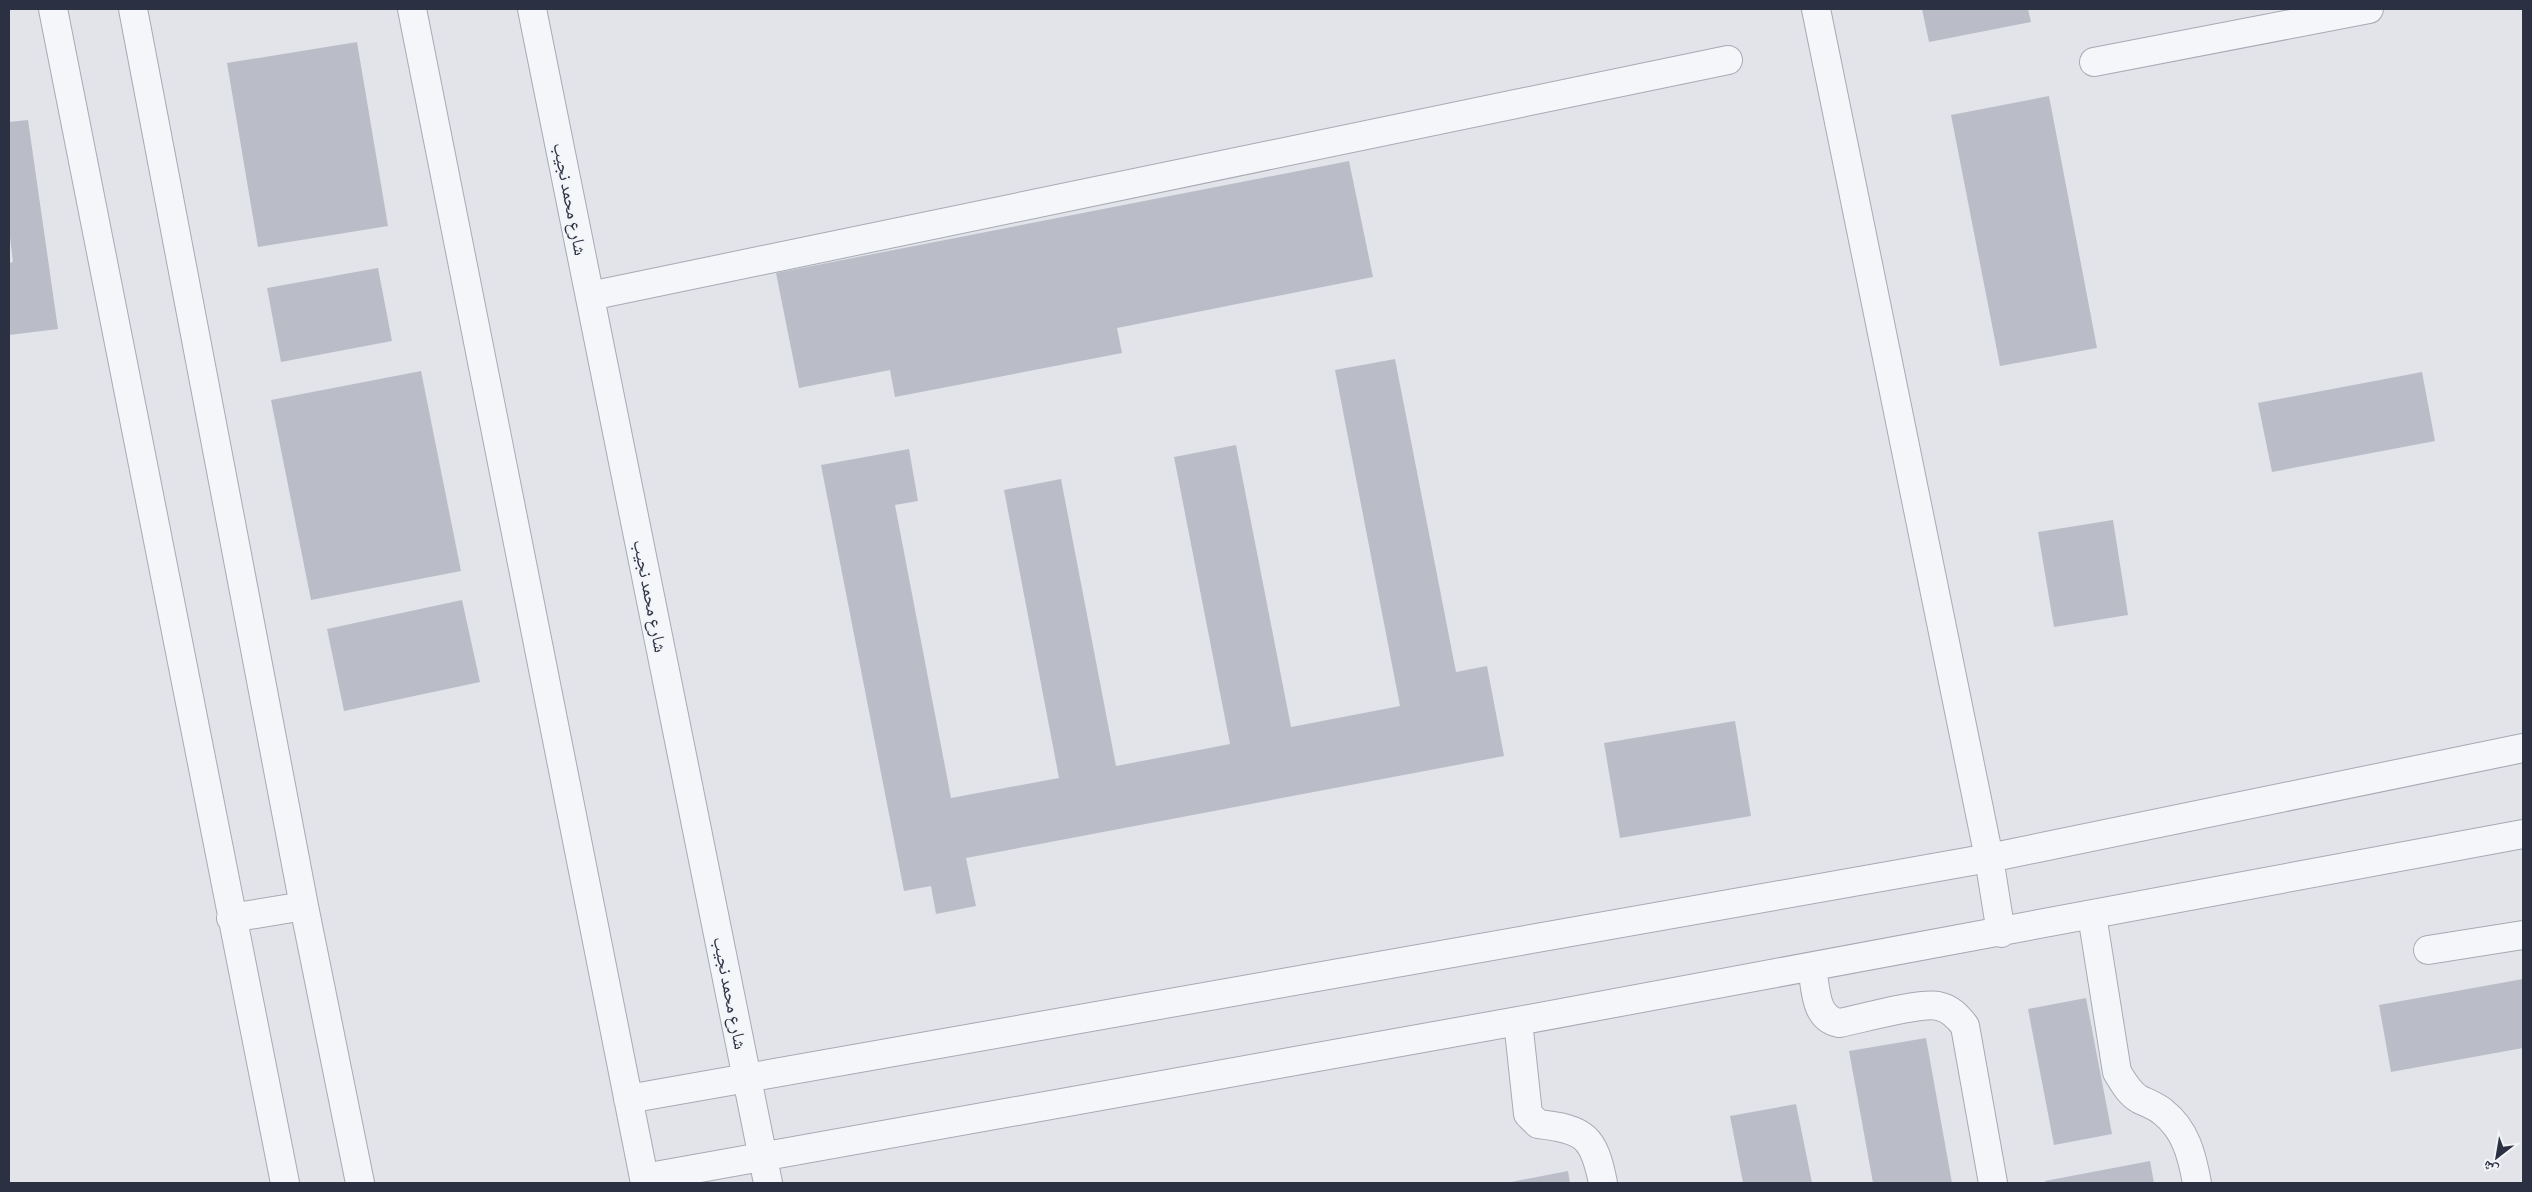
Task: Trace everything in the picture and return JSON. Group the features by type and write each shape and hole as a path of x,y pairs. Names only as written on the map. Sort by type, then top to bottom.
{"street":[{"path":"53,9 231,918 285,1183"},
{"path":"134,9 304,906 360,1183"},
{"path":"412,9 644,1181 763,1157 1518,1022 2001,933 2523,834"},
{"name":"شارع محمد نجيب","path":"532,9 768,1183"},
{"path":"1816,9 1989,858 2001,933"},
{"path":"2094,62 2369,9"},
{"path":"590,296 1728,60"},
{"path":"628,1099 1989,858 2523,748"},
{"path":"231,918 304,906"},
{"path":"2092,915 2117,1072 2137,1098 2164,1112 2182,1133 2189,1147 2197,1183"},
{"path":"2428,950 2523,935"},
{"path":"1812,967 1819,1008 1831,1021 1839,1023 1930,1005 1948,1010 1958,1017 1965,1026 1993,1183"},
{"path":"1518,1022 1528,1114 1538,1124 1562,1126 1586,1138 1599,1159 1603,1183"}],"building":[{"path":"1922,9 2028,9 2031,22 1929,42"},
{"path":"357,42 388,226 258,247 227,63"},
{"path":"2049,96 2097,348 2000,366 1951,115"},
{"path":"28,120 58,329 9,335 9,263 13,262 9,229 9,122"},
{"path":"1349,161 1373,277 1117,328 1122,353 895,397 890,370 799,388 776,273"},
{"path":"378,268 392,341 281,362 267,288"},
{"path":"1395,359 1456,672 1487,666 1504,756 966,858 976,906 936,914 931,886 904,891 821,465 909,449 918,501 895,505 951,798 1059,778 1004,490 1061,479 1116,766 1230,744 1174,457 1236,445 1291,727 1400,706 1335,370"},
{"path":"421,371 461,571 311,600 271,400"},
{"path":"2422,372 2435,441 2272,472 2258,403"},
{"path":"2113,520 2128,615 2054,627 2038,532"},
{"path":"462,600 480,682 344,711 327,629"},
{"path":"1735,721 1751,816 1620,838 1604,743"},
{"path":"2523,979 2523,1048 2391,1072 2379,1005"},
{"path":"2086,998 2112,1134 2054,1145 2028,1009"},
{"path":"1926,1038 1952,1183 1873,1183 1849,1051"},
{"path":"1796,1104 1812,1183 1743,1183 1730,1116"},
{"path":"2150,1161 2154,1183 2046,1183 2045,1181"},
{"path":"1568,1171 1570,1183 1511,1183 1511,1182"}]}
